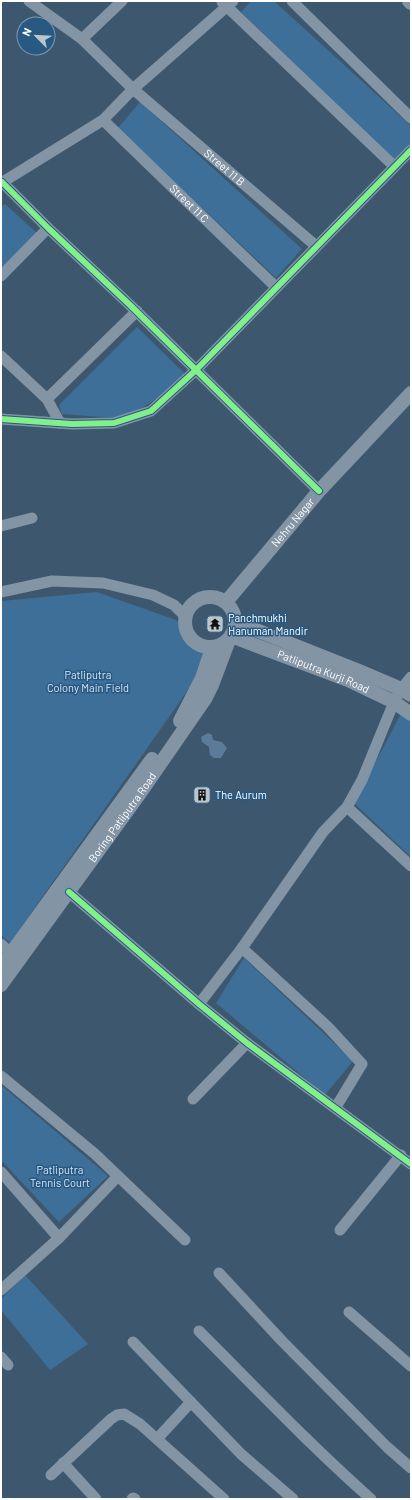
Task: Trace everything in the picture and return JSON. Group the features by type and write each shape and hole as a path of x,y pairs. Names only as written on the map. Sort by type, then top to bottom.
{"street":[{"name":"Street 11 B","path":"29,1 82,38 133,89 316,246"},
{"path":"82,38 122,1"},
{"path":"292,1 411,118"},
{"path":"319,491 136,311 2,183 103,120 133,89 227,3 394,166"},
{"name":"Street 11 C","path":"103,120 276,287"},
{"path":"1,419 72,424 114,422 151,411 196,370 411,150"},
{"path":"1,276 48,228"},
{"path":"47,399 136,311"},
{"path":"1,356 47,399 60,423"},
{"name":"Nehru Nagar","path":"226,602 319,491 411,394"},
{"path":"1,526 32,518"},
{"path":"1,592 52,581 103,583 153,595 174,605 185,616"},
{"path":"215,597 226,602 233,611 236,622 234,633 221,646 212,648 202,647 194,642 188,635 185,626 185,616 188,608 194,602 202,598 215,597"},
{"name":"Patliputra Kurji Road","path":"236,622 406,692"},
{"name":"Patliputra Kurji Road","path":"230,638 348,680 394,702 411,714"},
{"name":"Boring Patliputra Road","path":"1,985 15,957 205,698 212,685 230,638"},
{"name":"Boring Patliputra Road","path":"1,967 15,957 69,892 182,719 202,678 212,648"},
{"path":"200,1004 242,948 323,832 347,807 362,780 394,702 406,692 411,677"},
{"path":"347,807 411,866"},
{"path":"69,892 248,1043 401,1155 411,1164"},
{"path":"1,944 15,957"},
{"path":"242,948 328,1027 362,1064 336,1107"},
{"path":"193,1099 248,1043"},
{"path":"1,1076 95,1154 185,1240"},
{"path":"340,1230 401,1155"},
{"path":"1,1172 59,1238"},
{"path":"1,1290 59,1238 118,1176"},
{"path":"218,1273 282,1341 387,1447 411,1468"},
{"path":"349,1312 411,1366"},
{"path":"199,1331 314,1446 371,1499"},
{"path":"133,1342 241,1454 292,1499"},
{"path":"157,1439 191,1402"},
{"path":"51,1474 111,1419 117,1415 124,1414 140,1424 224,1499"},
{"path":"63,1464 96,1499"}],"green space":[{"path":"251,1 274,1 411,126 411,145 393,162 241,12"},
{"path":"140,102 302,249 276,278 118,128"},
{"path":"5,204 38,234 1,269 1,206"},
{"path":"137,327 185,374 167,392 137,411 114,418 62,414 59,405"},
{"name":"Patliputra Colony Main Field","path":"97,592 176,620 190,638 205,645 195,680 10,943 1,935 1,601"},
{"path":"404,708 411,714 411,857 354,803"},
{"path":"244,958 353,1061 325,1095 216,1003"},
{"name":"Patliputra Tennis Court","path":"1,1085 108,1176 59,1222 1,1160"},
{"path":"25,1275 88,1344 50,1370 1,1310 1,1299"}],"shaded area":[{"path":"208,733 212,735 213,740 222,742 227,748 221,758 214,758 210,755 209,747 202,742 201,737"}],"cycle path":[{"path":"1,419 72,424 114,423 151,411 196,370 411,150"},
{"path":"2,182 48,228 130,305 319,491"},
{"path":"69,892 199,1004 247,1043 411,1164"}],"place":[{"name":"Panchmukhi Hanuman Mandir","path":"215,624"},
{"name":"The Aurum","path":"202,795"}]}
